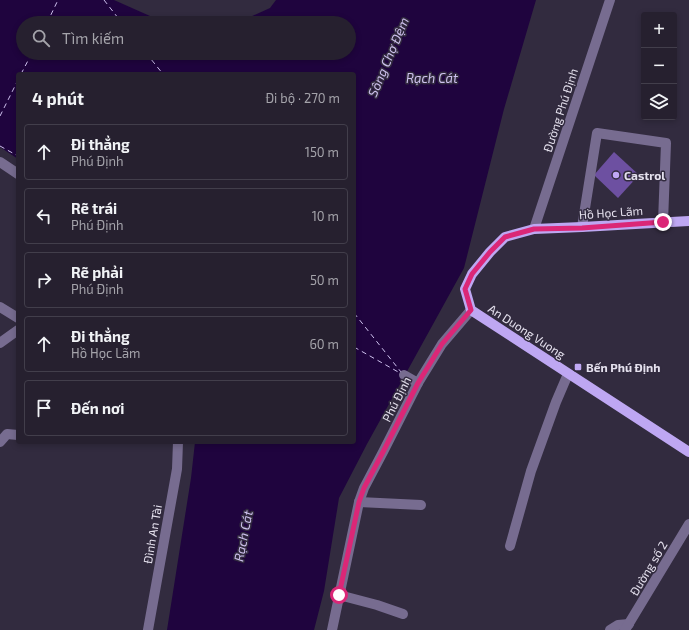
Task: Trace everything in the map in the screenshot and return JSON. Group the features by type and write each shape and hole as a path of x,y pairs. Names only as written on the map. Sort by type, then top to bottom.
{"main road":[{"name":"Hồ Học Lãm","path":"534,229 582,228 689,221"},
{"path":"471,310 465,289 472,274 490,252 505,237 534,229"},
{"name":"An Duong Vuong","path":"471,310 689,452"}],"street":[{"name":"Đường Phú Định","path":"534,229 610,0"},
{"path":"582,228 597,133 666,144 663,222"},
{"path":"0,162 16,173"},
{"path":"0,307 16,317"},
{"name":"Phú Định","path":"332,630 359,502 364,488 418,383 442,344 471,310"},
{"path":"0,343 16,331"},
{"path":"510,546 531,471 556,402 568,374"},
{"path":"404,375 418,383"},
{"path":"0,442 7,434 16,435"},
{"name":"Đình An Tài","path":"148,630 177,469 178,444"},
{"path":"359,502 421,505"},
{"name":"Đường số 2","path":"610,630 618,625 627,627 689,524"},
{"path":"339,595 377,605 403,614"}],"water":[{"name":"Rạch Cát","path":"0,0 114,0 150,16 16,16 16,60 356,60 356,16 252,16 270,8 276,0 536,0 504,109 464,268 339,498 324,591 314,630 167,630 191,478 195,444 356,444 356,72 16,72 16,158 0,147"}],"building":[{"name":"Castrol","path":"614,152 639,175 618,198 594,175"}],"ferry route":[{"path":"50,16 58,0"},
{"path":"104,0 117,16"},
{"path":"22,72 28,60"},
{"path":"152,60 161,72"},
{"path":"0,116 16,84"},
{"path":"0,146 16,155"},
{"path":"356,316 401,372"},
{"path":"356,348 400,373"}],"place":[{"name":"Castrol","path":"616,175"},
{"name":"Bến Phú Định","path":"578,367"}],"route":[{"path":"339,595 359,502 364,488 418,383 442,344 471,310 465,289 472,274 490,252 505,237 534,229 582,228 663,222"}],"water label":[{"name":"Sông Chợ Đệm","path":"388,57"}]}
